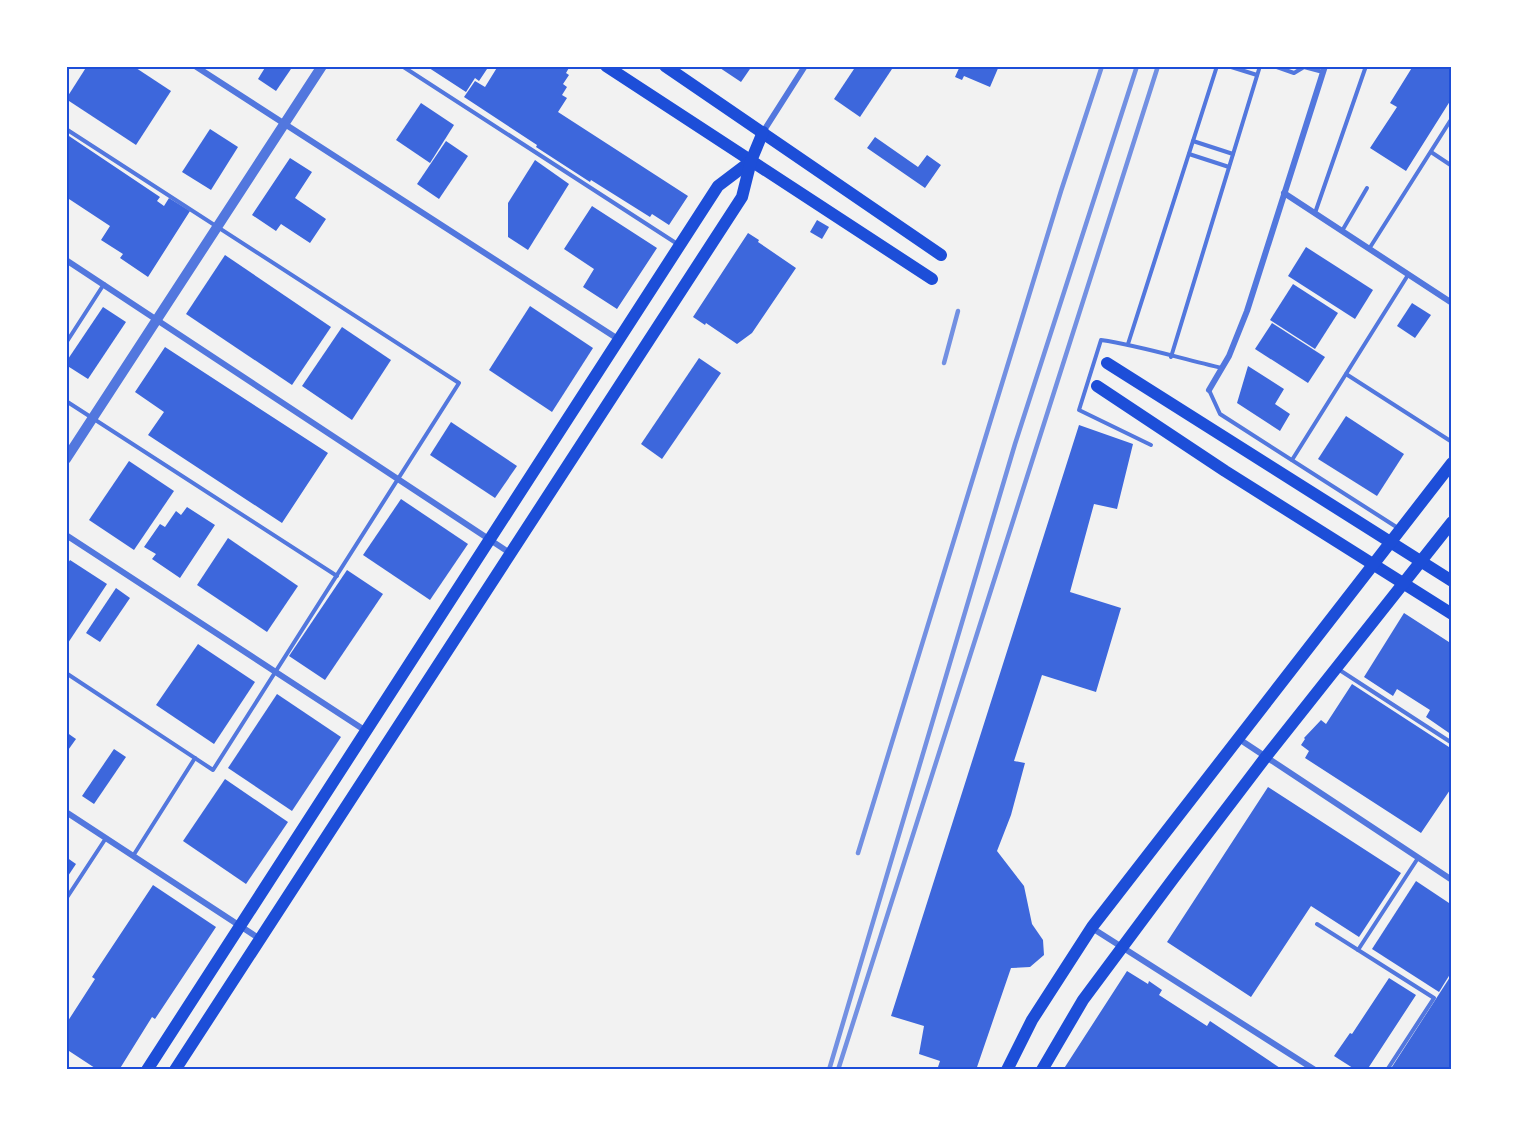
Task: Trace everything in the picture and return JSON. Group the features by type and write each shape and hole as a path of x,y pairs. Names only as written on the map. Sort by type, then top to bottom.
{"main road":[{"path":"606,66 932,279"},
{"path":"665,66 941,255"},
{"path":"175,1070 742,197 751,161 763,132"},
{"path":"147,1070 718,186 751,161"},
{"path":"1107,363 1452,581"},
{"path":"1097,386 1225,471 1452,614"},
{"path":"1007,1070 1032,1020 1092,927 1452,463"},
{"path":"1042,1070 1083,1000 1122,947 1264,758 1452,522"}],"street":[{"path":"195,66 618,339"},
{"path":"66,459 322,66"},
{"path":"763,132 805,66"},
{"path":"1209,390 1222,368 1247,311 1324,69"},
{"path":"1284,193 1452,303"},
{"path":"66,260 510,553"},
{"path":"66,535 366,731"},
{"path":"1239,740 1452,880"},
{"path":"66,812 260,939"},
{"path":"1092,927 1315,1070"}],"lane":[{"path":"402,66 679,246"},
{"path":"1128,344 1217,66"},
{"path":"1228,66 1257,75"},
{"path":"1171,357 1260,66"},
{"path":"1274,66 1294,73 1304,66 1324,69"},
{"path":"1315,213 1366,66"},
{"path":"1369,249 1452,118"},
{"path":"66,129 459,383 278,672 213,770 66,673"},
{"path":"1193,141 1233,154"},
{"path":"1431,152 1452,166"},
{"path":"1189,154 1229,167"},
{"path":"1342,231 1367,188"},
{"path":"1292,460 1409,274"},
{"path":"66,343 104,284"},
{"path":"1151,445 1079,410 1101,340 1128,344 1171,357 1222,368"},
{"path":"1346,374 1452,442"},
{"path":"1209,390 1220,414 1402,530"},
{"path":"66,402 338,576"},
{"path":"1337,668 1452,742"},
{"path":"133,856 195,758"},
{"path":"66,899 106,838"},
{"path":"1358,950 1418,857"},
{"path":"1317,924 1434,999 1387,1070"}],"building":[{"path":"87,66 133,66 171,91 136,145 66,99"},
{"path":"266,66 293,66 276,91 258,79"},
{"path":"426,66 489,66 479,81 475,78 466,92"},
{"path":"498,66 521,68 522,66 570,66 566,73 569,75 563,84 567,87 562,95 567,98 558,112 688,196 669,225 652,214 650,217 591,180 590,182 464,97 475,81 485,87"},
{"path":"717,66 752,66 741,82"},
{"path":"856,66 894,66 860,117 834,99"},
{"path":"960,66 999,66 990,87 964,76 962,80 955,77"},
{"path":"1413,66 1452,66 1452,98 1406,171 1370,148 1397,107 1390,103"},
{"path":"421,103 454,125 430,163 396,140"},
{"path":"210,129 238,147 211,190 182,172"},
{"path":"66,134 160,197 157,201 164,206 169,198 190,211 148,277 120,258 123,254 101,240 110,226 69,199 66,204"},
{"path":"875,137 918,167 927,155 941,165 925,188 867,148"},
{"path":"446,141 468,156 439,199 417,184"},
{"path":"290,158 312,172 295,198 326,219 310,243 281,224 276,231 252,215"},
{"path":"535,160 569,184 528,250 508,237 508,203"},
{"path":"592,206 657,248 617,309 583,287 594,269 564,249"},
{"path":"817,220 829,227 822,239 810,232"},
{"path":"748,233 796,268 752,333 737,344 693,317"},
{"path":"1306,247 1373,290 1355,319 1288,276"},
{"path":"225,255 331,327 292,385 186,314"},
{"path":"1293,284 1338,313 1315,349 1270,320"},
{"path":"1412,303 1431,315 1415,338 1397,326"},
{"path":"530,306 593,348 552,412 489,370"},
{"path":"103,307 126,322 88,379 66,365 66,362"},
{"path":"1272,323 1325,357 1308,383 1255,349"},
{"path":"342,327 391,360 352,420 302,386"},
{"path":"165,347 328,453 282,523 148,435 164,412 135,392"},
{"path":"699,358 721,373 662,459 641,444"},
{"path":"1248,366 1284,389 1275,404 1290,414 1280,431 1237,403"},
{"path":"1346,416 1404,454 1377,496 1318,459"},
{"path":"451,422 517,466 495,498 430,455"},
{"path":"1079,425 1133,444 1117,509 1094,504 1070,592 1121,608 1096,692 1042,675 1014,761 1025,763 1011,815 997,851 1024,886 1032,924 1043,940 1044,955 1030,967 1011,968 976,1070 937,1070 940,1061 919,1054 924,1026 891,1016"},
{"path":"129,461 174,491 134,550 89,520"},
{"path":"401,499 468,544 430,600 363,555"},
{"path":"187,507 215,525 180,578 152,559 156,554 144,547 160,524 165,527 176,511 181,515"},
{"path":"228,538 298,586 267,632 197,585"},
{"path":"70,560 107,584 66,646 66,566"},
{"path":"347,570 383,594 325,680 289,656"},
{"path":"116,588 130,598 100,642 86,633"},
{"path":"1404,613 1452,644 1452,735 1426,717 1430,710 1397,689 1393,696 1364,677"},
{"path":"198,644 255,682 214,744 156,705"},
{"path":"1352,684 1452,749 1452,787 1421,833 1305,758 1309,751 1301,745 1304,738 1321,720 1326,724"},
{"path":"277,694 341,737 292,811 228,768"},
{"path":"66,732 76,739 66,753"},
{"path":"114,749 126,757 94,804 82,796"},
{"path":"225,779 288,822 246,884 183,841"},
{"path":"1268,787 1401,873 1359,937 1311,906 1251,997 1167,942"},
{"path":"66,857 76,864 66,879"},
{"path":"1416,881 1452,905 1452,971 1439,992 1372,949"},
{"path":"153,885 216,927 155,1019 152,1017 119,1070 98,1070 66,1049 66,1024 95,979 92,977"},
{"path":"1127,971 1148,984 1149,981 1162,990 1159,995 1207,1026 1210,1021 1283,1070 1063,1070"},
{"path":"1452,974 1452,1070 1390,1070"},
{"path":"1389,978 1416,995 1367,1070 1356,1070 1334,1056 1350,1033 1352,1034"}],"railway":[{"path":"858,853 1061,191 1102,66"},
{"path":"829,1070 1015,444 1137,66"},
{"path":"838,1070 1158,66"},
{"path":"944,363 958,311"}]}
